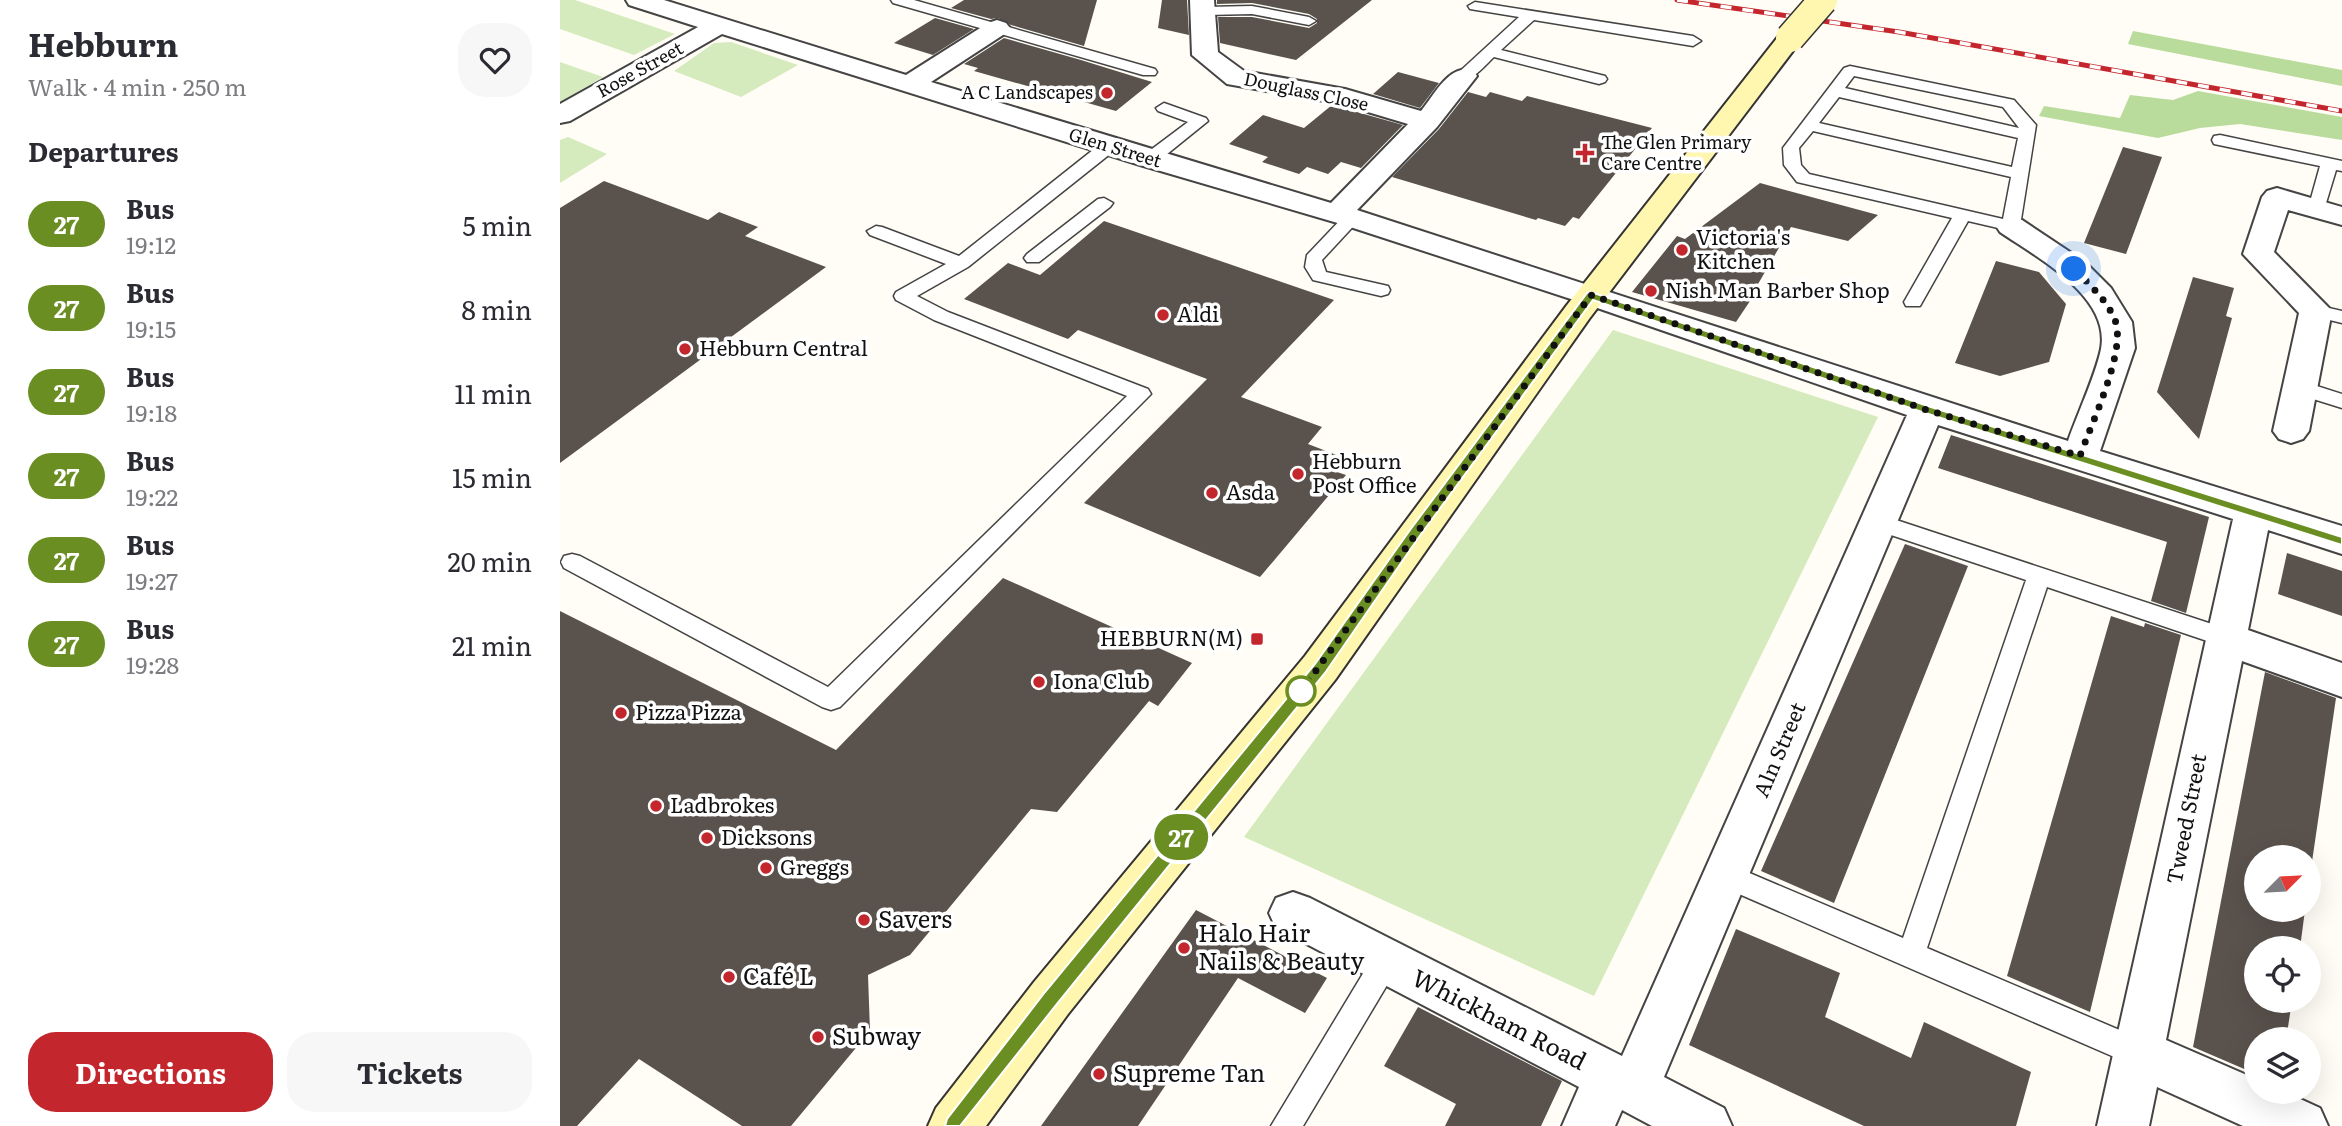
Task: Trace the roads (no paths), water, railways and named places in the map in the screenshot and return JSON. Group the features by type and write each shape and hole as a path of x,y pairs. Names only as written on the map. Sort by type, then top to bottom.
{"main road":[{"path":"954,1126 1051,998 1320,668 1591,295 1790,38 1823,0"}],"street":[{"name":"Glen Street","path":"638,0 1150,159 1344,216 1591,295 1927,410 2342,540"},
{"name":"Douglass Close","path":"1204,5 1202,36 1205,55 1236,78 1269,86 1321,92 1427,121"},
{"name":"Rose Street","path":"560,115 720,25"},
{"path":"911,84 997,28"},
{"path":"1344,216 1464,76"},
{"path":"2291,431 2301,388 2329,314 2258,254 2277,197 2330,212"},
{"path":"2011,226 2074,269 2100,295 2116,322 2118,348 2080,456"},
{"name":"Aln Street","path":"1588,1126 1622,1084 1726,875 1927,410"},
{"name":"Tweed Street","path":"2123,1126 2253,512"},
{"path":"2225,639 2342,680"},
{"name":"Whickham Road","path":"1293,913 1706,1126"},
{"path":"2139,1054 2302,1126"}],"lane":[{"path":"898,0 1149,72"},
{"path":"1204,5 1252,10 1309,21"},
{"path":"1475,6 1693,41"},
{"path":"1464,76 1529,16"},
{"path":"1492,52 1599,79"},
{"path":"1850,71 2008,103 2028,125 2011,226 1803,178 1793,165 1791,148 1808,125 1850,71"},
{"path":"1835,91 2027,135"},
{"path":"1150,159 1200,121 1164,108"},
{"path":"1808,125 2020,174"},
{"path":"2220,139 2335,165 2330,212"},
{"path":"572,562 831,700 1141,394 941,316 903,296 961,263 1109,146"},
{"path":"1033,258 1104,203"},
{"path":"1913,302 1962,215"},
{"path":"1344,216 1312,259 1314,267 1320,276 1381,290"},
{"path":"876,231 961,263"},
{"path":"2301,388 2342,401"},
{"path":"1878,522 2225,639"},
{"path":"1911,954 2039,576"},
{"path":"1726,875 2139,1054"},
{"path":"1286,1126 1385,961"}],"railway":[{"path":"1677,0 1899,32 2342,111"}],"place":[{"name":"A C Landscapes","path":"1107,93"},
{"name":"The Glen Primary Care Centre","path":"1585,153"},
{"name":"Victoria's Kitchen","path":"1682,250"},
{"name":"Nish Man Barber Shop","path":"1651,291"},
{"name":"Aldi","path":"1163,315"},
{"name":"Hebburn Central","path":"685,349"},
{"name":"Hebburn Post Office","path":"1298,474"},
{"name":"Asda","path":"1212,493"},
{"name":"HEBBURN(M)","path":"1257,639"},
{"name":"Iona Club","path":"1039,682"},
{"name":"Pizza Pizza","path":"621,713"},
{"name":"Ladbrokes","path":"656,806"},
{"name":"Dicksons","path":"707,838"},
{"name":"Greggs","path":"766,868"},
{"name":"Savers","path":"864,920"},
{"name":"Halo Hair Nails & Beauty","path":"1184,948"},
{"name":"Café L","path":"729,977"},
{"name":"Subway","path":"818,1037"},
{"name":"Supreme Tan","path":"1099,1074"}]}
